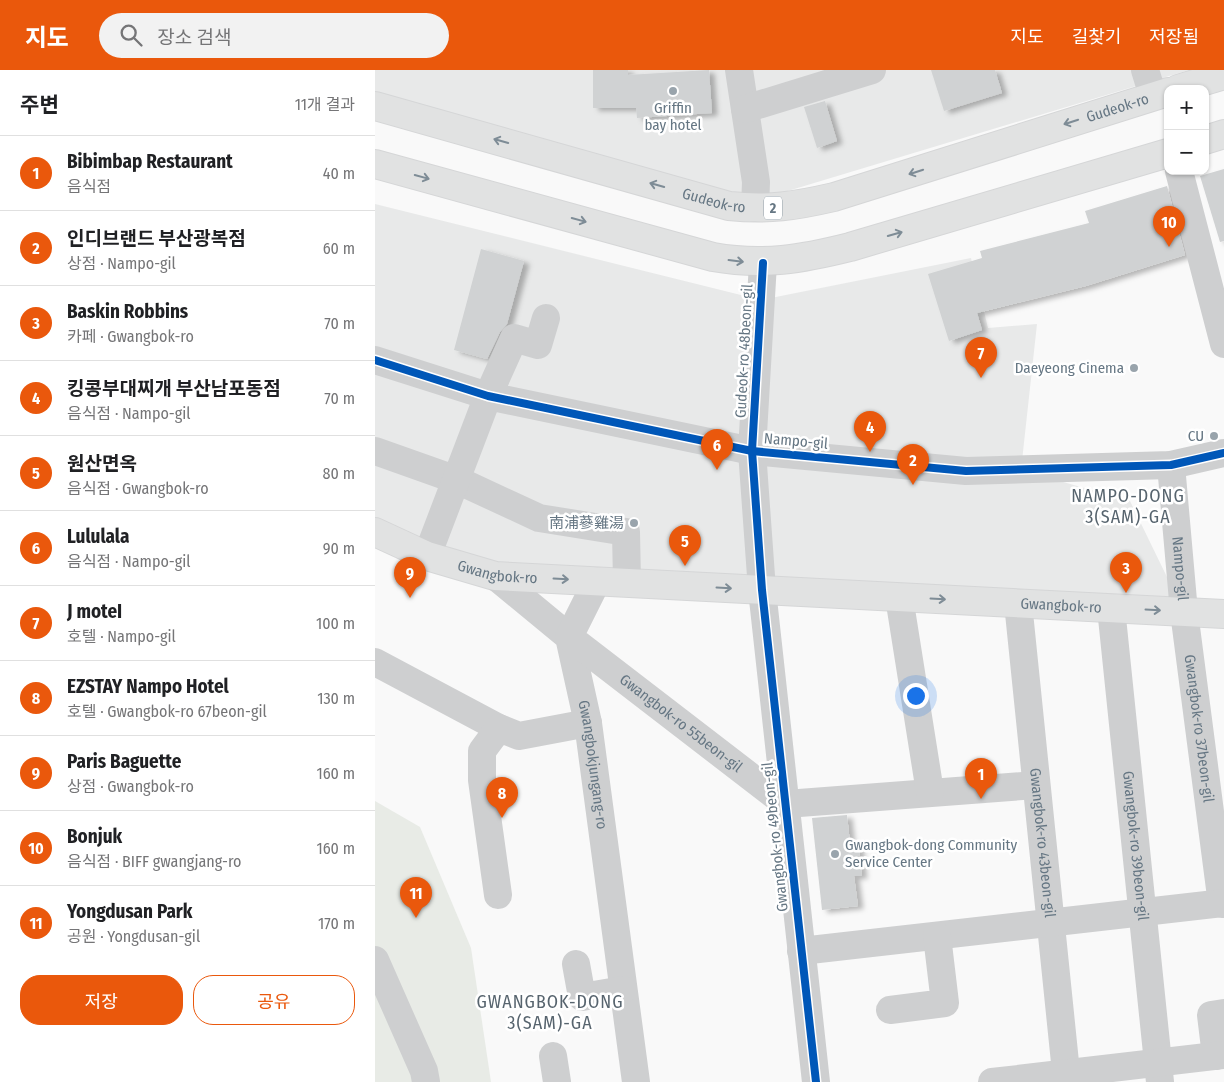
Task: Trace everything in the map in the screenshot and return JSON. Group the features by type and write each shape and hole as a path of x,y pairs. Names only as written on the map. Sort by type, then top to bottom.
{"main road":[{"name":"Gudeok-ro","path":"1190,85 1224,75"},
{"name":"Gudeok-ro","path":"375,106 729,206 786,208 834,197 1164,93"},
{"path":"1209,139 1224,134"},
{"path":"375,164 713,257 763,263 809,257 859,244 1164,154"},
{"name":"Gwangbok-ro","path":"375,532 427,556 495,576 1224,614"}],"street":[{"path":"739,70 756,182 755,208"},
{"path":"745,109 872,70"},
{"path":"1145,70 1164,90"},
{"path":"1180,175 1219,312 1224,344"},
{"name":"Gudeok-ro 48beon-gil","path":"762,590 752,451 763,263"},
{"path":"427,556 488,396 514,338 538,345 546,318"},
{"name":"Nampo-gil","path":"375,360 488,396 752,451 966,471 1171,465 1224,453"},
{"path":"375,451 457,480 539,518 625,532 627,582"},
{"name":"Nampo-gil","path":"1171,465 1184,612"},
{"path":"495,576 569,637 597,581"},
{"name":"Gwangbok-ro 49beon-gil","path":"762,590 816,1082"},
{"path":"899,597 930,792"},
{"name":"Gwangbok-ro 43beon-gil","path":"1018,603 1066,1078"},
{"name":"Gwangbok-ro 39beon-gil","path":"1111,608 1159,1072"},
{"name":"Gwangbok-ro 37beon-gil","path":"1184,612 1223,904"},
{"name":"Gwangbokjungang-ro","path":"569,637 588,724 636,1082"},
{"name":"Gwangbok-ro 55beon-gil","path":"569,637 786,804"},
{"path":"375,662 499,728 519,736 588,724"},
{"path":"498,895 482,780 481,751 499,728"},
{"path":"786,804 1037,784"},
{"path":"801,951 1223,904"},
{"path":"890,1010 945,1003 937,936"},
{"path":"375,960 424,1071 426,1082"},
{"path":"575,964 583,996 623,990"},
{"path":"992,1082 1159,1072 1220,1056 1211,1015 1224,1013"}],"shaded area":[{"path":"375,70 1189,70 758,200 375,93"},
{"path":"375,204 761,300 971,258 988,328 1037,324 1021,470 1130,501 1184,612 495,576 375,532"},
{"path":"375,801 420,827 471,948 491,1082 375,1082"}],"building":[{"path":"593,70 628,70 628,75 709,70 712,113 637,118 636,108 593,108"},
{"path":"931,70 995,70 1002,93 944,111"},
{"path":"825,101 837,141 817,148 804,107"},
{"path":"1224,169 1224,241 1220,242 1200,176 1209,175 1209,173"},
{"path":"1167,186 1185,255 1086,286 977,313 982,330 949,341 928,274 982,258 980,251 1089,223 1085,211"},
{"path":"481,249 524,261 507,324 500,332 487,359 454,350"},
{"path":"847,815 850,843 858,842 862,876 854,876 858,906 822,910 812,818"}],"cycle path":[{"path":"763,263 752,451 762,590 816,1082"},
{"path":"375,360 488,396 752,451 966,471 1171,465 1224,453"}],"place":[{"name":"Griffin bay hotel","path":"673,91"},
{"name":"Bonjuk","path":"1169,247"},
{"name":"Daeyeong Cinema","path":"1134,368"},
{"name":"J moteI","path":"981,378"},
{"name":"CU","path":"1214,436"},
{"name":"킹콩부대찌개 부산남포동점","path":"870,452"},
{"name":"Lululala","path":"717,470"},
{"name":"인디브랜드 부산광복점","path":"913,485"},
{"name":"南浦蔘雞湯","path":"634,523"},
{"name":"원산면옥","path":"685,566"},
{"name":"Baskin Robbins","path":"1126,593"},
{"name":"Paris Baguette","path":"410,598"},
{"name":"Bibimbap Restaurant","path":"981,799"},
{"name":"EZSTAY Nampo Hotel","path":"502,818"},
{"name":"Gwangbok-dong Community Service Center","path":"835,854"},
{"name":"Yongdusan Park","path":"416,918"}],"district":[{"name":"NAMPO-DONG 3(SAM)-GA","path":"1128,506"},
{"name":"GWANGBOK-DONG 3(SAM)-GA","path":"550,1012"}]}
